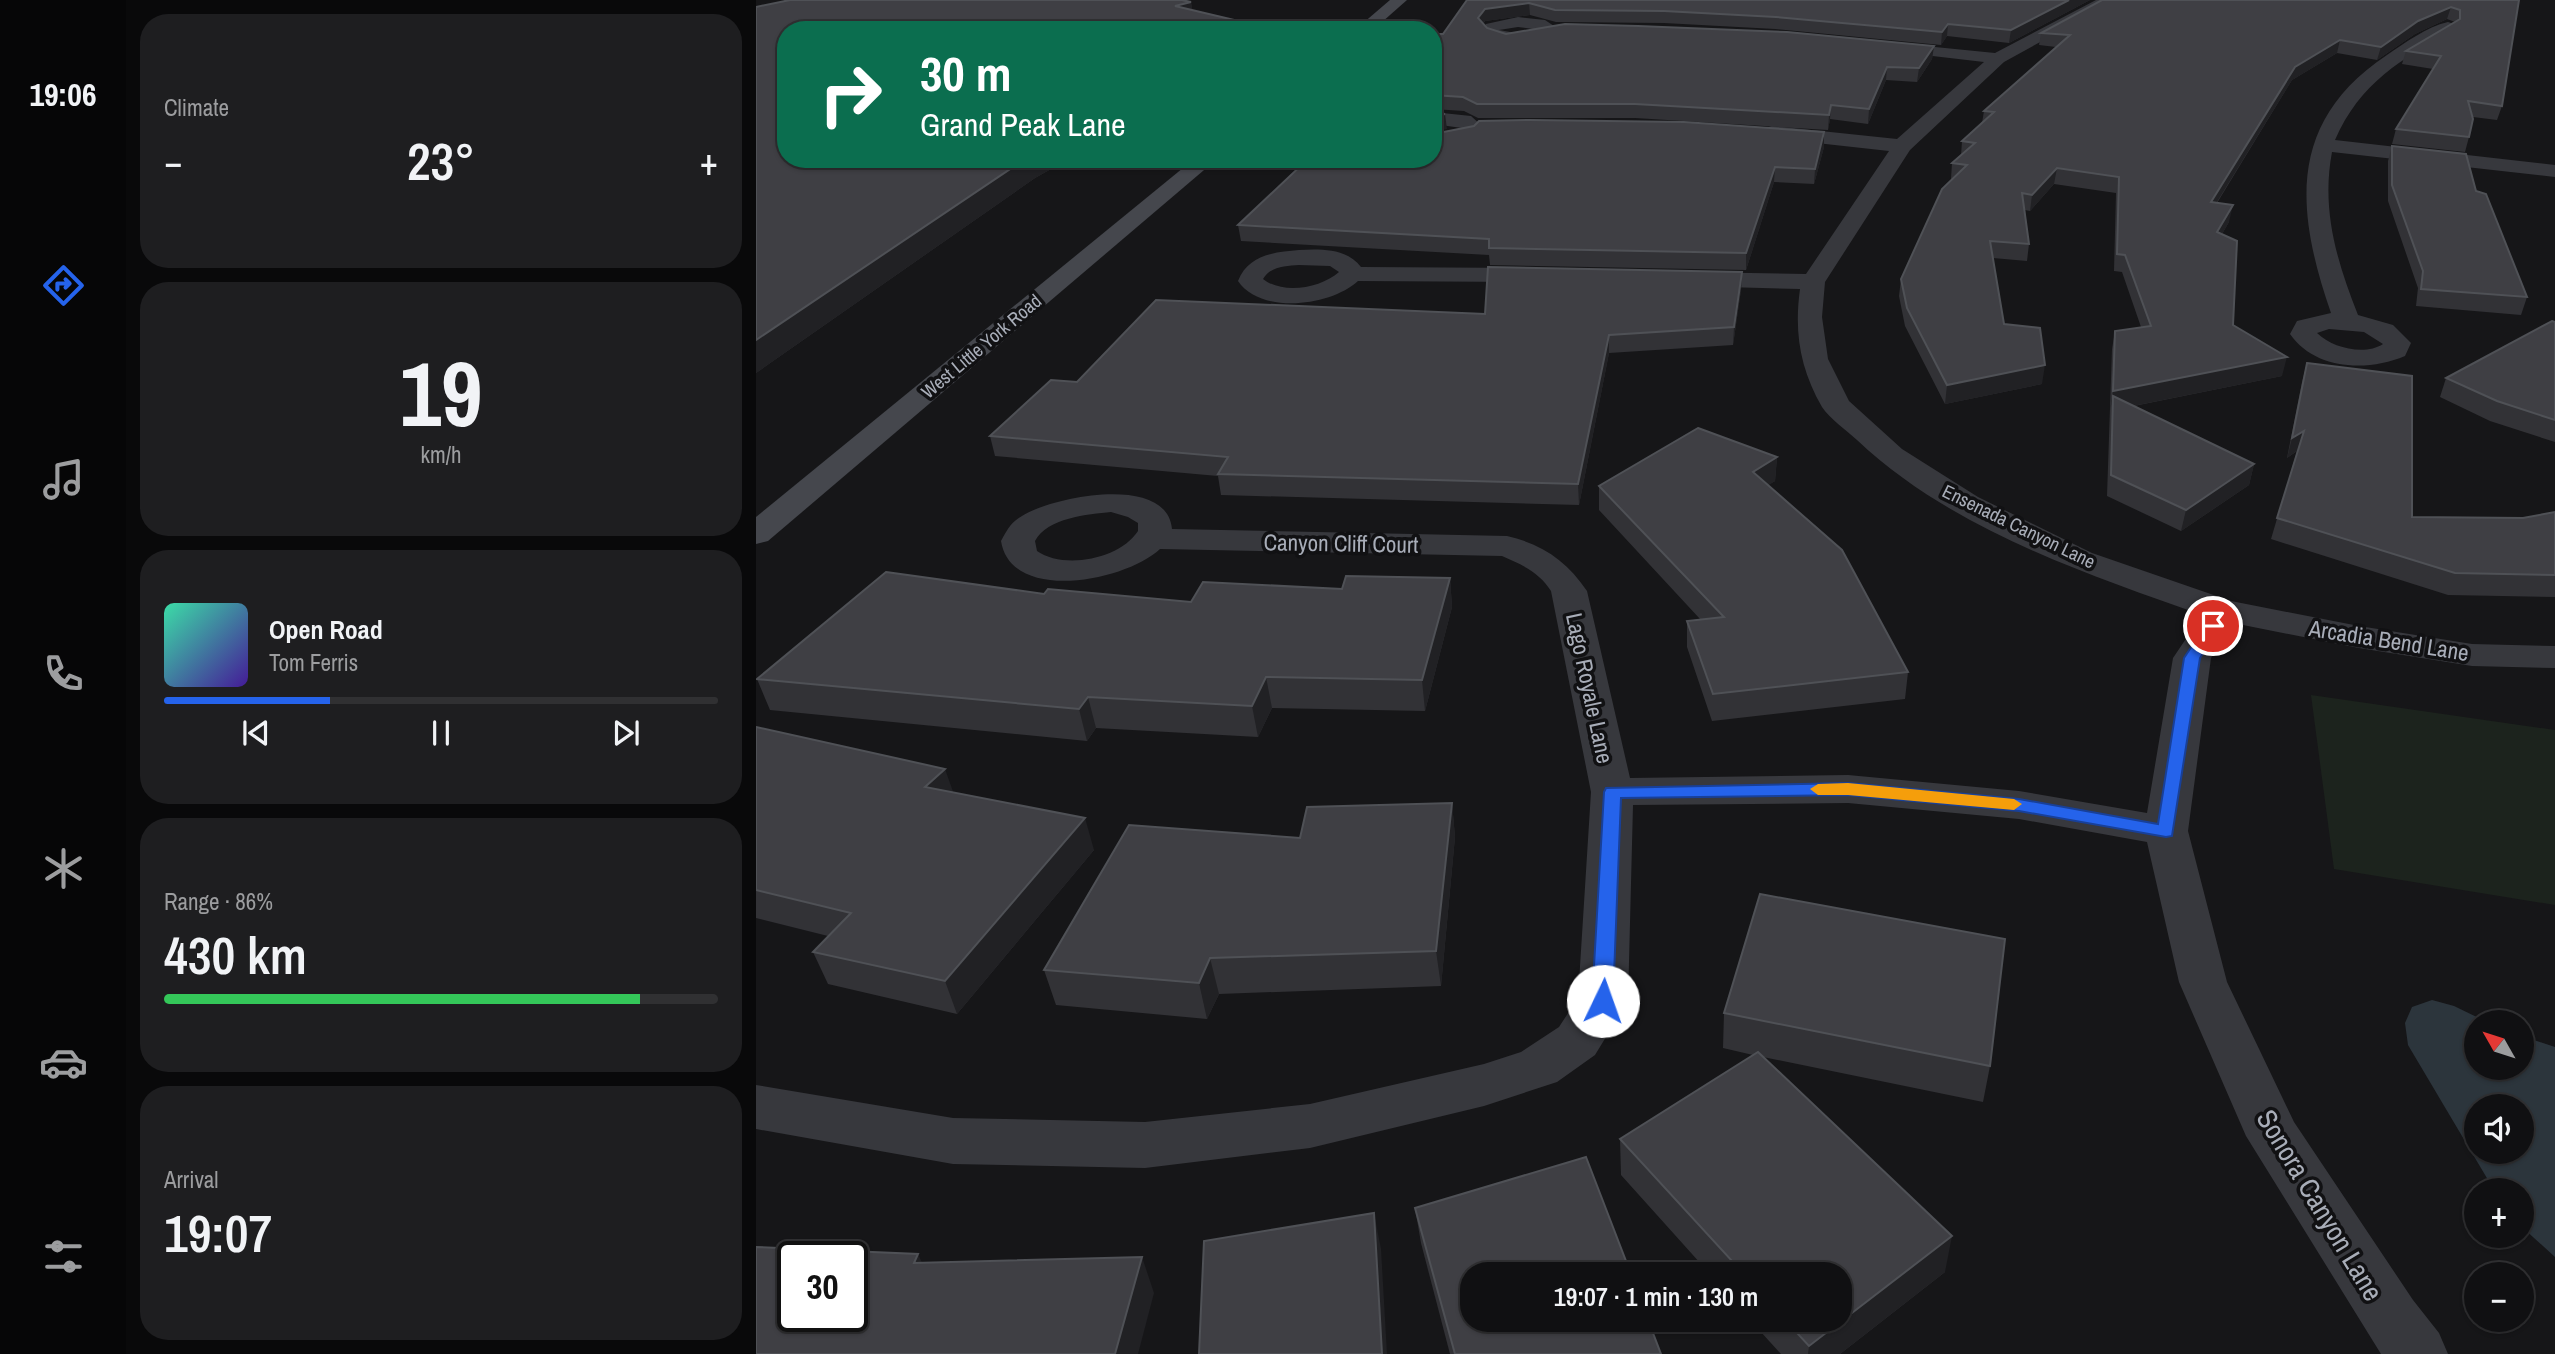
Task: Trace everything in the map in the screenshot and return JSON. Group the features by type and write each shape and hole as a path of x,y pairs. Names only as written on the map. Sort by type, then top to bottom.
{"main road":[{"path":"1374,21 1399,0"},
{"name":"West Little York Road","path":"756,534 1196,168"}],"street":[{"name":"Ensenada Canyon Lane","path":"2108,0 1998,58 1902,146 1813,282 1810,317 1814,359 1836,405 1891,456 1966,504 2080,560 2223,610"},
{"path":"2347,322 2325,255 2316,203 2315,169 2322,145 2338,111 2361,82 2412,44 2448,27"},
{"path":"1863,43 1998,58"},
{"path":"1442,118 1455,118 1473,127 1498,125"},
{"path":"1442,138 1466,134 1473,127"},
{"path":"1758,131 1902,146"},
{"path":"2322,145 2555,171"},
{"path":"1352,274 1567,275"},
{"path":"1662,278 1813,282"},
{"name":"Canyon Cliff Court","path":"1151,540 1507,546 1530,555"},
{"name":"Lago Royale Lane","path":"756,1107 953,1141 1145,1146 1310,1126 1485,1085 1539,1067 1577,1041 1603,1001 1612,792 1569,592 1559,573 1530,555"},
{"name":"Arcadia Bend Lane","path":"2223,610 2359,637 2472,655 2555,657"},
{"name":"Sonora Canyon Lane","path":"2223,610 2192,658 2166,831 2203,982 2273,1136 2392,1321 2417,1354"},
{"path":"1612,792 1848,789 2019,805 2166,831"}],"shaded area":[{"path":"2311,695 2555,730 2555,905 2334,869"},
{"path":"2432,1000 2464,1011 2464,1080 2534,1080 2534,1040 2555,1047 2555,1257 2534,1238 2534,1178 2487,1178 2479,1164 2534,1164 2534,1094 2464,1094 2464,1139 2408,1045 2405,1023 2412,1007"}],"building":[{"path":"790,0 1182,0 1191,2 1175,6 1239,21 777,21 777,168 1012,168 756,340 756,7"},
{"path":"1467,0 2069,0 2011,30 1948,24 1942,32 1776,17 1664,11 1555,10 1529,3 1485,9 1478,18 1487,28 1506,34 1565,24 1638,26 1787,32 1934,46 1919,68 1887,67 1869,109 1831,105 1829,115 1635,104 1477,104 1463,97 1442,96 1443,34"},
{"path":"2102,0 2519,0 2502,106 2468,101 2473,119 2469,137 2396,129 2441,56 2406,51 2460,19 2460,10 2451,7 2418,21 2381,47 2340,40 2295,67 2211,202 2233,205 2217,232 2237,241 2233,325 2287,357 2113,391 2115,331 2151,326 2125,255 2117,254 2119,177 2057,168 2032,195 2022,193 2029,244 1990,241 2004,324 2040,328 2045,365 1947,385 1907,308 1901,279 1942,189 1967,165 1952,163 1975,143 1962,141 1994,112 1984,111 2070,35 2041,33"},
{"path":"1479,121 1684,122 1824,132 1815,169 1775,167 1746,253 1489,248 1489,239 1238,225 1298,168 1442,168 1442,132 1474,126"},
{"path":"2392,146 2466,154 2476,191 2486,194 2527,297 2421,289 2423,271 2392,185"},
{"path":"1488,267 1742,272 1734,327 1609,335 1578,484 1218,474 1228,457 990,436 1051,380 1077,382 1156,300 1485,314"},
{"path":"2552,321 2555,322 2555,420 2497,401 2446,378"},
{"path":"2307,363 2412,376 2412,517 2523,518 2555,512 2555,575 2455,573 2277,518 2304,431 2292,438"},
{"path":"2113,396 2254,464 2186,510 2111,475"},
{"path":"1698,428 1777,457 1753,472 1842,550 1908,672 1713,694 1687,621 1724,617 1599,486"},
{"path":"886,572 1044,594 1048,589 1191,602 1203,582 1342,589 1346,576 1450,578 1422,680 1266,677 1252,706 1088,697 1079,709 757,679"},
{"path":"756,727 945,769 925,787 1085,818 945,981 813,952 851,913 756,890"},
{"path":"1452,803 1436,951 1210,958 1199,983 1044,970 1129,825 1300,838 1307,807"},
{"path":"1760,894 2005,939 1990,1066 1724,1013"},
{"path":"1758,1052 1952,1236 1852,1313 1852,1262 1733,1262 1620,1139"},
{"path":"1586,1157 1626,1262 1460,1262 1460,1332 1653,1332 1661,1354 1455,1354 1415,1208"},
{"path":"1374,1213 1382,1354 1199,1354 1204,1241"},
{"path":"756,1247 777,1248 777,1332 868,1332 868,1252 918,1254 914,1263 1142,1257 1115,1354 756,1354"},
{"path":"1796,1332 1827,1332 1809,1346"}],"slow traffic":[{"path":"1818,789 1848,789 2014,804"}],"route":[{"path":"1603,1001 1612,792 1848,789 2019,805 2166,831 2192,658 2213,626"}]}
